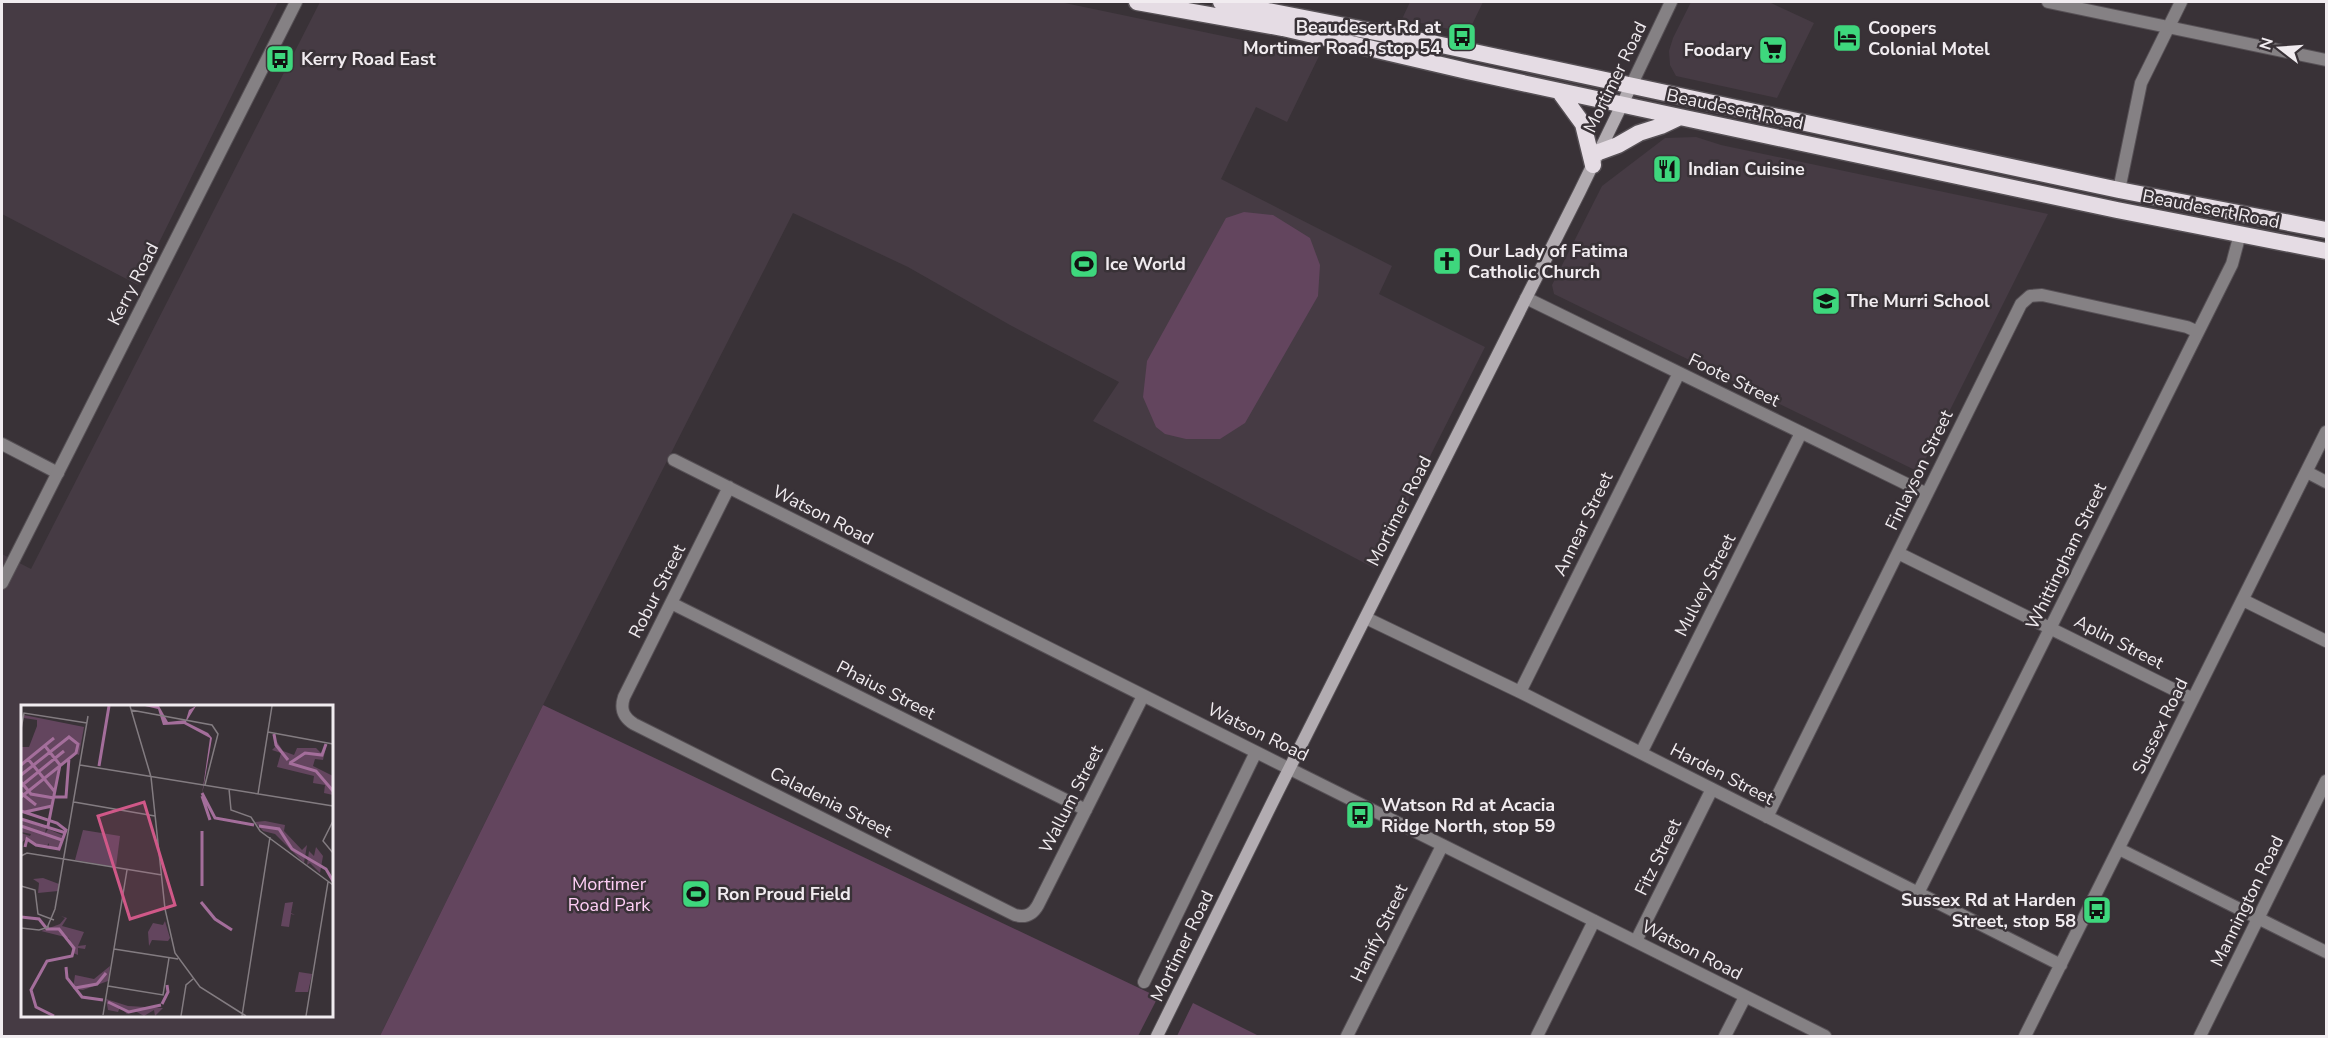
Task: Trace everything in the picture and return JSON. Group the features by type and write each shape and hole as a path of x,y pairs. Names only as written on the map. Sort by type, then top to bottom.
{"highway":[{"name":"Beaudesert Road","path":"1137,2 1283,28 1622,105 2326,251"},
{"name":"Beaudesert Road","path":"1221,2 2119,190 2326,230"},
{"path":"1559,91 1583,124 1596,158 1639,133 1680,117"}],"main road":[{"name":"Mortimer Road","path":"1157,1036 1631,86"}],"street":[{"name":"Kerry Road","path":"2,583 296,2"},
{"name":"Mortimer Road","path":"1631,86 1671,2"},
{"path":"2048,2 2326,60"},
{"path":"2119,190 2141,83 2181,2"},
{"name":"Whittingham Street","path":"1918,893 2232,264 2240,234"},
{"name":"Finlayson Street","path":"1767,817 2021,304 2030,296 2042,295 2187,327 2198,332"},
{"name":"Foote Street","path":"1526,298 1927,494"},
{"name":"Annear Street","path":"1520,692 1679,373"},
{"name":"Sussex Road","path":"2025,1036 2326,432"},
{"name":"Mulvey Street","path":"1641,753 1801,433"},
{"path":"2,444 58,473"},
{"name":"Watson Road","path":"674,460 1825,1036"},
{"path":"2307,472 2326,482"},
{"name":"Robur Street","path":"622,712 624,697 729,487"},
{"name":"Aplin Street","path":"1898,553 2193,699"},
{"path":"2243,600 2326,641"},
{"name":"Phaius Street","path":"671,603 1086,810"},
{"name":"Harden Street","path":"1366,618 1520,692 2061,965"},
{"name":"Wallum Street","path":"1028,915 1038,905 1143,696"},
{"name":"Caladenia Street","path":"622,712 634,724 1015,915 1028,915"},
{"name":"Mortimer Road","path":"1144,982 1256,752"},
{"name":"Mannington Road","path":"2200,1036 2326,781"},
{"name":"Fitz Street","path":"1636,942 1712,789"},
{"name":"Hanify Street","path":"1347,1036 1442,846"},
{"path":"2119,849 2326,952"},
{"path":"1537,1036 1594,921"},
{"path":"1725,1036 1745,997"}],"shaded area":[{"path":"2,2 278,2 138,285 2,214"},
{"path":"320,2 1060,2 1319,56 1287,122 1256,107 1221,179 1392,266 1379,294 1485,347 1374,568 1093,421 1119,382 1010,325 908,267 793,213 543,705 380,1036 2,1036 2,554 31,569"},
{"path":"1410,2 1483,2 1468,33 1402,19"},
{"path":"1691,2 1769,2 1814,23 1777,98 1676,76 1670,65 1669,51"},
{"name":"The Murri School","path":"1696,137 1721,145 2048,214 1919,472 1554,294 1552,285 1602,186 1665,138"}],"green space":[{"path":"1244,212 1273,215 1310,238 1320,265 1318,296 1245,423 1220,439 1186,439 1165,434 1156,427 1143,397 1147,361 1226,218"},
{"name":"Mortimer Road Park","path":"543,705 1158,997 1138,1036 380,1036"},
{"path":"1193,1003 1259,1036 1177,1036"}],"place":[{"name":"Beaudesert Rd at Mortimer Road, stop 54","path":"1462,37"},
{"name":"Coopers Colonial Motel","path":"1847,38"},
{"name":"Foodary","path":"1773,50"},
{"name":"Kerry Road East","path":"280,59"},
{"name":"Indian Cuisine","path":"1667,169"},
{"name":"Our Lady of Fatima Catholic Church","path":"1447,261"},
{"name":"Ice World","path":"1084,264"},
{"name":"The Murri School","path":"1826,301"},
{"name":"Watson Rd at Acacia Ridge North, stop 59","path":"1360,815"},
{"name":"Ron Proud Field","path":"696,894"},
{"name":"Sussex Rd at Harden Street, stop 58","path":"2097,910"}]}
